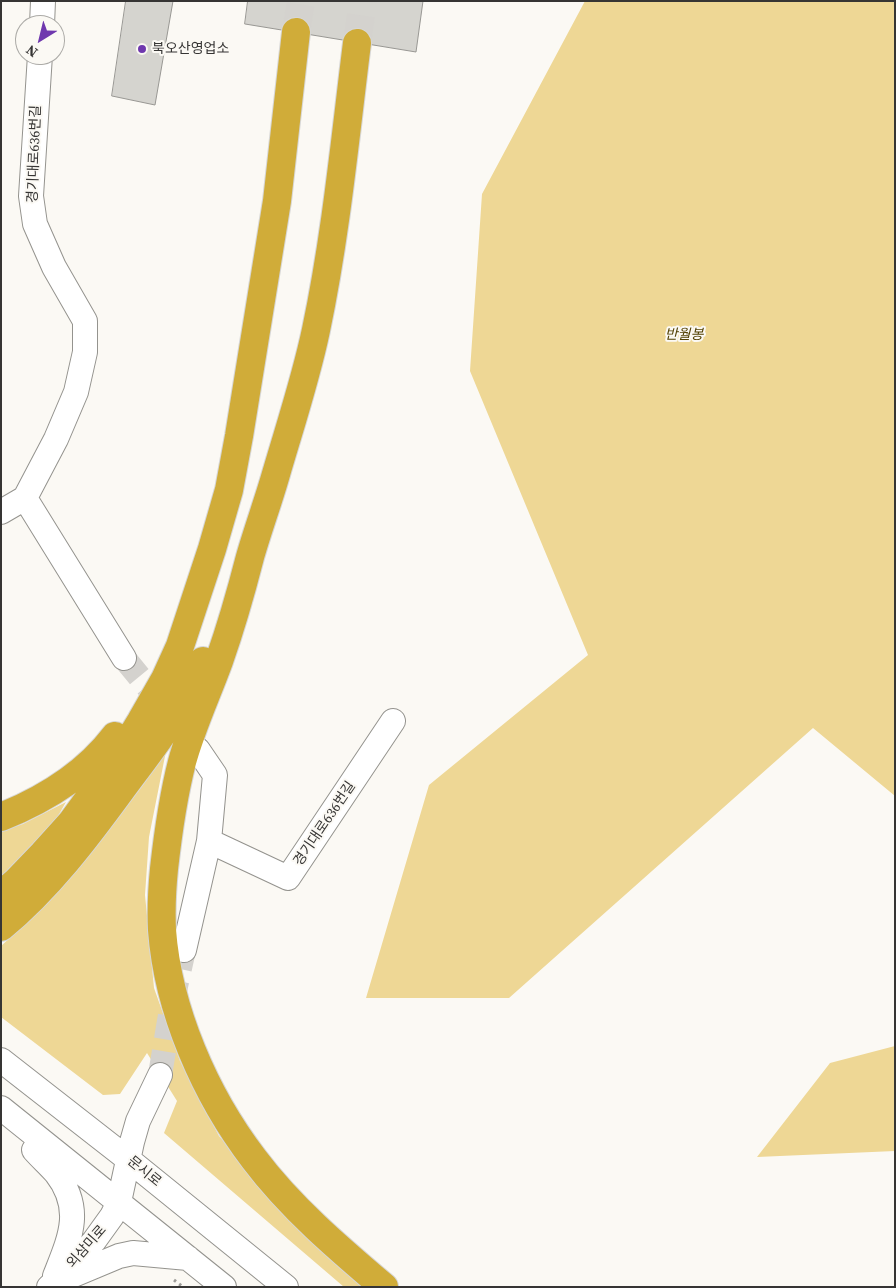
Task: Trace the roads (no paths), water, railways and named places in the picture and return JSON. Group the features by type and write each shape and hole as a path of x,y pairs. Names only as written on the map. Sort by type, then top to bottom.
{"highway":[{"path":"1,896 43,854 93,794 141,721 165,679 180,646 229,490 276,201 296,32"},
{"path":"356,43 337,211 328,270 315,334 235,614 182,759 166,847 162,893 162,930 168,972 179,1015 196,1061 239,1138 254,1160 302,1213 384,1287"},
{"path":"1,927 66,862 100,819 162,733 190,688 251,555"},
{"path":"1,817 35,802 58,789 94,761 130,716 157,675 186,622 197,594"}],"street":[{"path":"42,15 43,1"},
{"name":"경기대로636번길","path":"25,498 56,439 76,392 85,352 85,321 54,268 35,224 30,196 39,65"},
{"path":"1,512 25,498 124,658"},
{"name":"경기대로636번길","path":"209,841 288,878 393,721"},
{"path":"184,950 209,841 215,775 198,750"},
{"name":"문시로","path":"1,1060 129,1160 286,1287"},
{"path":"119,1202 138,1121 160,1075"},
{"path":"1,1109 224,1287"},
{"path":"1,1109 56,1172 66,1188 73,1213 69,1241 50,1286"},
{"name":"외삼미로","path":"50,1286 74,1264 94,1241 112,1216 119,1202"},
{"path":"50,1286 119,1256 132,1253 188,1258"}],"tunnel":[{"path":"296,32 301,1"},
{"path":"357,43 363,1"},
{"path":"124,658 166,709"},
{"path":"160,1075 171,1009 184,950"}],"place":[{"name":"북오산영업소","path":"142,49"}],"park label":[{"name":"반월봉","path":"684,335"}]}
